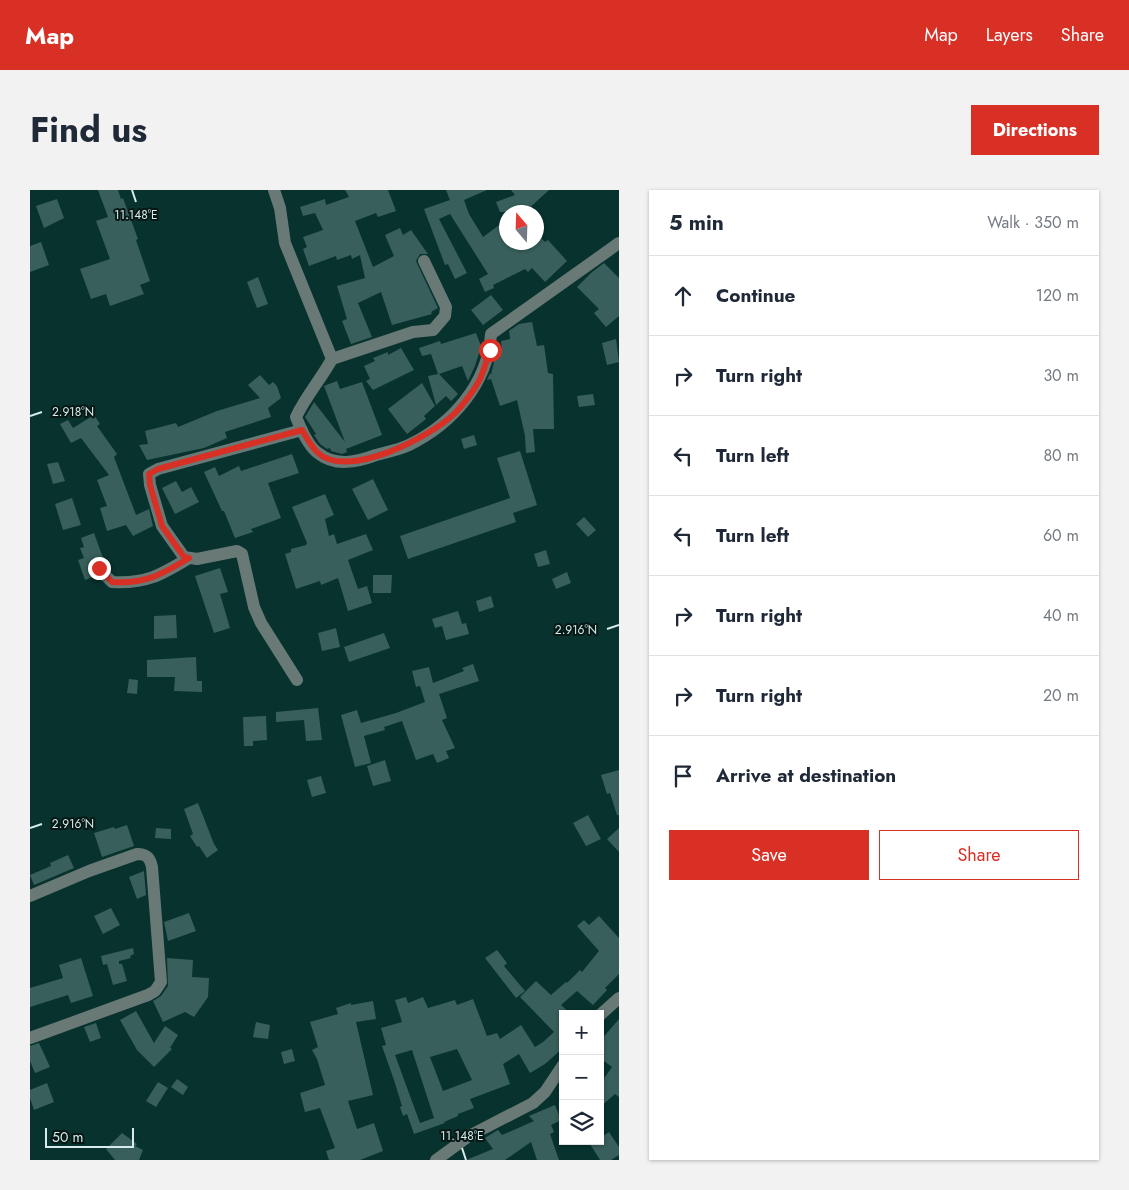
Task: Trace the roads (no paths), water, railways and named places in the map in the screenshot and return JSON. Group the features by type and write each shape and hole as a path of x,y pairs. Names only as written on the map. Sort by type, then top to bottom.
{"street":[{"path":"274,190 280,208 285,243 332,359"},
{"path":"424,261 446,307 445,316 433,330 413,332 332,359 321,380 304,401 296,417 317,453 335,461 355,462 408,445 433,430 455,413 480,380 490,350 491,334 619,243"},
{"path":"297,680 261,623 254,607 242,554 237,550 197,559 184,557 162,526 150,485 149,474 158,469 302,430"},
{"path":"99,568 112,582 131,583 162,574 189,558"},
{"path":"30,896 89,871 137,854 144,854 150,859 152,867 161,982 155,991 148,995 30,1038"},
{"path":"604,1011 619,998"},
{"path":"436,1160 469,1136 533,1102 544,1092 559,1071"}]}
